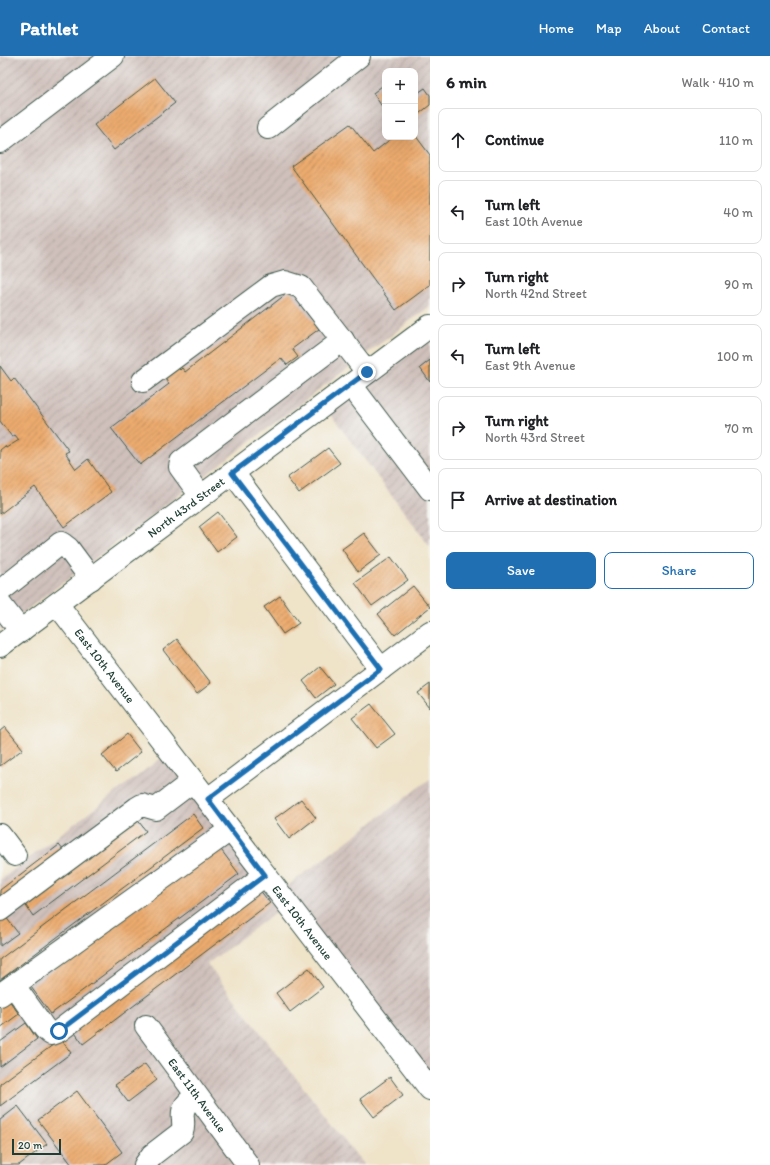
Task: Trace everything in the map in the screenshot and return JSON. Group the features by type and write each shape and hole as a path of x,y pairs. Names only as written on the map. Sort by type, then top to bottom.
{"street":[{"path":"0,142 113,56"},
{"path":"268,128 359,56"},
{"path":"143,381 271,286 285,282 301,287 342,340 359,378 430,489"},
{"name":"North 43rd Street","path":"0,646 430,326"},
{"path":"201,496 180,467 181,462 342,340"},
{"path":"232,473 381,669"},
{"path":"0,591 61,543 68,548 91,579"},
{"path":"0,604 21,631"},
{"name":"East 10th Avenue","path":"58,604 430,1089"},
{"path":"208,799 430,632"},
{"path":"0,910 137,808 142,805 156,809 194,781"},
{"path":"230,830 7,991 51,1034 59,1031 265,875"},
{"path":"0,835 15,855"},
{"name":"East 11th Avenue","path":"146,1026 248,1165"},
{"path":"145,1165 152,1155 182,1132 184,1127 182,1115 183,1108 196,1095"}],"shaded area":[{"path":"0,56 430,56 430,306 0,630"},
{"path":"430,329 430,547 326,408"},
{"path":"169,752 284,906 207,964 364,1165 0,1165 0,880"},
{"path":"430,779 430,1083 282,890"}],"building":[{"path":"155,78 175,103 114,150 94,125"},
{"path":"382,86 382,106 373,93"},
{"path":"425,88 430,95 430,105 418,115 418,104 418,93"},
{"path":"350,124 373,153 389,140 418,139 430,155 430,285 396,310 291,166"},
{"path":"290,291 319,329 292,349 298,357 287,365 281,358 140,465 111,428 169,384 163,374 176,365 180,370 182,368 185,372"},
{"path":"430,360 430,382 420,368"},
{"path":"0,366 11,381 14,378 69,451 65,453 76,469 88,459 111,492 64,527 35,487 0,514 0,450 5,446 6,448 19,440 15,435 12,437 0,421"},
{"path":"328,448 340,463 299,493 287,478"},
{"path":"218,512 237,537 217,552 199,527"},
{"path":"364,533 381,555 358,572 342,549"},
{"path":"391,557 408,580 372,606 355,583"},
{"path":"413,586 430,607 395,635 378,614"},
{"path":"280,596 299,623 283,634 264,607"},
{"path":"177,639 211,683 197,694 163,650"},
{"path":"320,667 334,684 316,698 303,681"},
{"path":"430,684 430,708 418,693"},
{"path":"371,704 395,734 376,748 352,718"},
{"path":"5,727 23,749 0,766 0,731"},
{"path":"127,734 141,752 116,772 102,755"},
{"path":"301,799 316,818 289,839 274,819"},
{"path":"193,814 203,828 0,980 0,959"},
{"path":"136,818 146,831 33,916 24,903"},
{"path":"59,845 65,852 0,901 0,890"},
{"path":"219,847 239,874 51,1014 31,987"},
{"path":"259,889 270,903 83,1044 73,1030"},
{"path":"5,916 18,933 0,946 0,919"},
{"path":"309,968 323,987 290,1012 276,993"},
{"path":"6,996 19,1014 0,1028 0,1000"},
{"path":"26,1023 37,1039 0,1067 0,1042"},
{"path":"61,1039 71,1053 0,1106 0,1084"},
{"path":"145,1064 157,1080 128,1102 115,1085"},
{"path":"390,1077 403,1095 374,1117 360,1099"},
{"path":"77,1091 122,1152 105,1165 72,1165 38,1120"},
{"path":"18,1106 47,1144 19,1165 0,1165 0,1120"}],"route":[{"path":"59,1031 265,875 208,799 381,669 232,473 367,372"}]}
